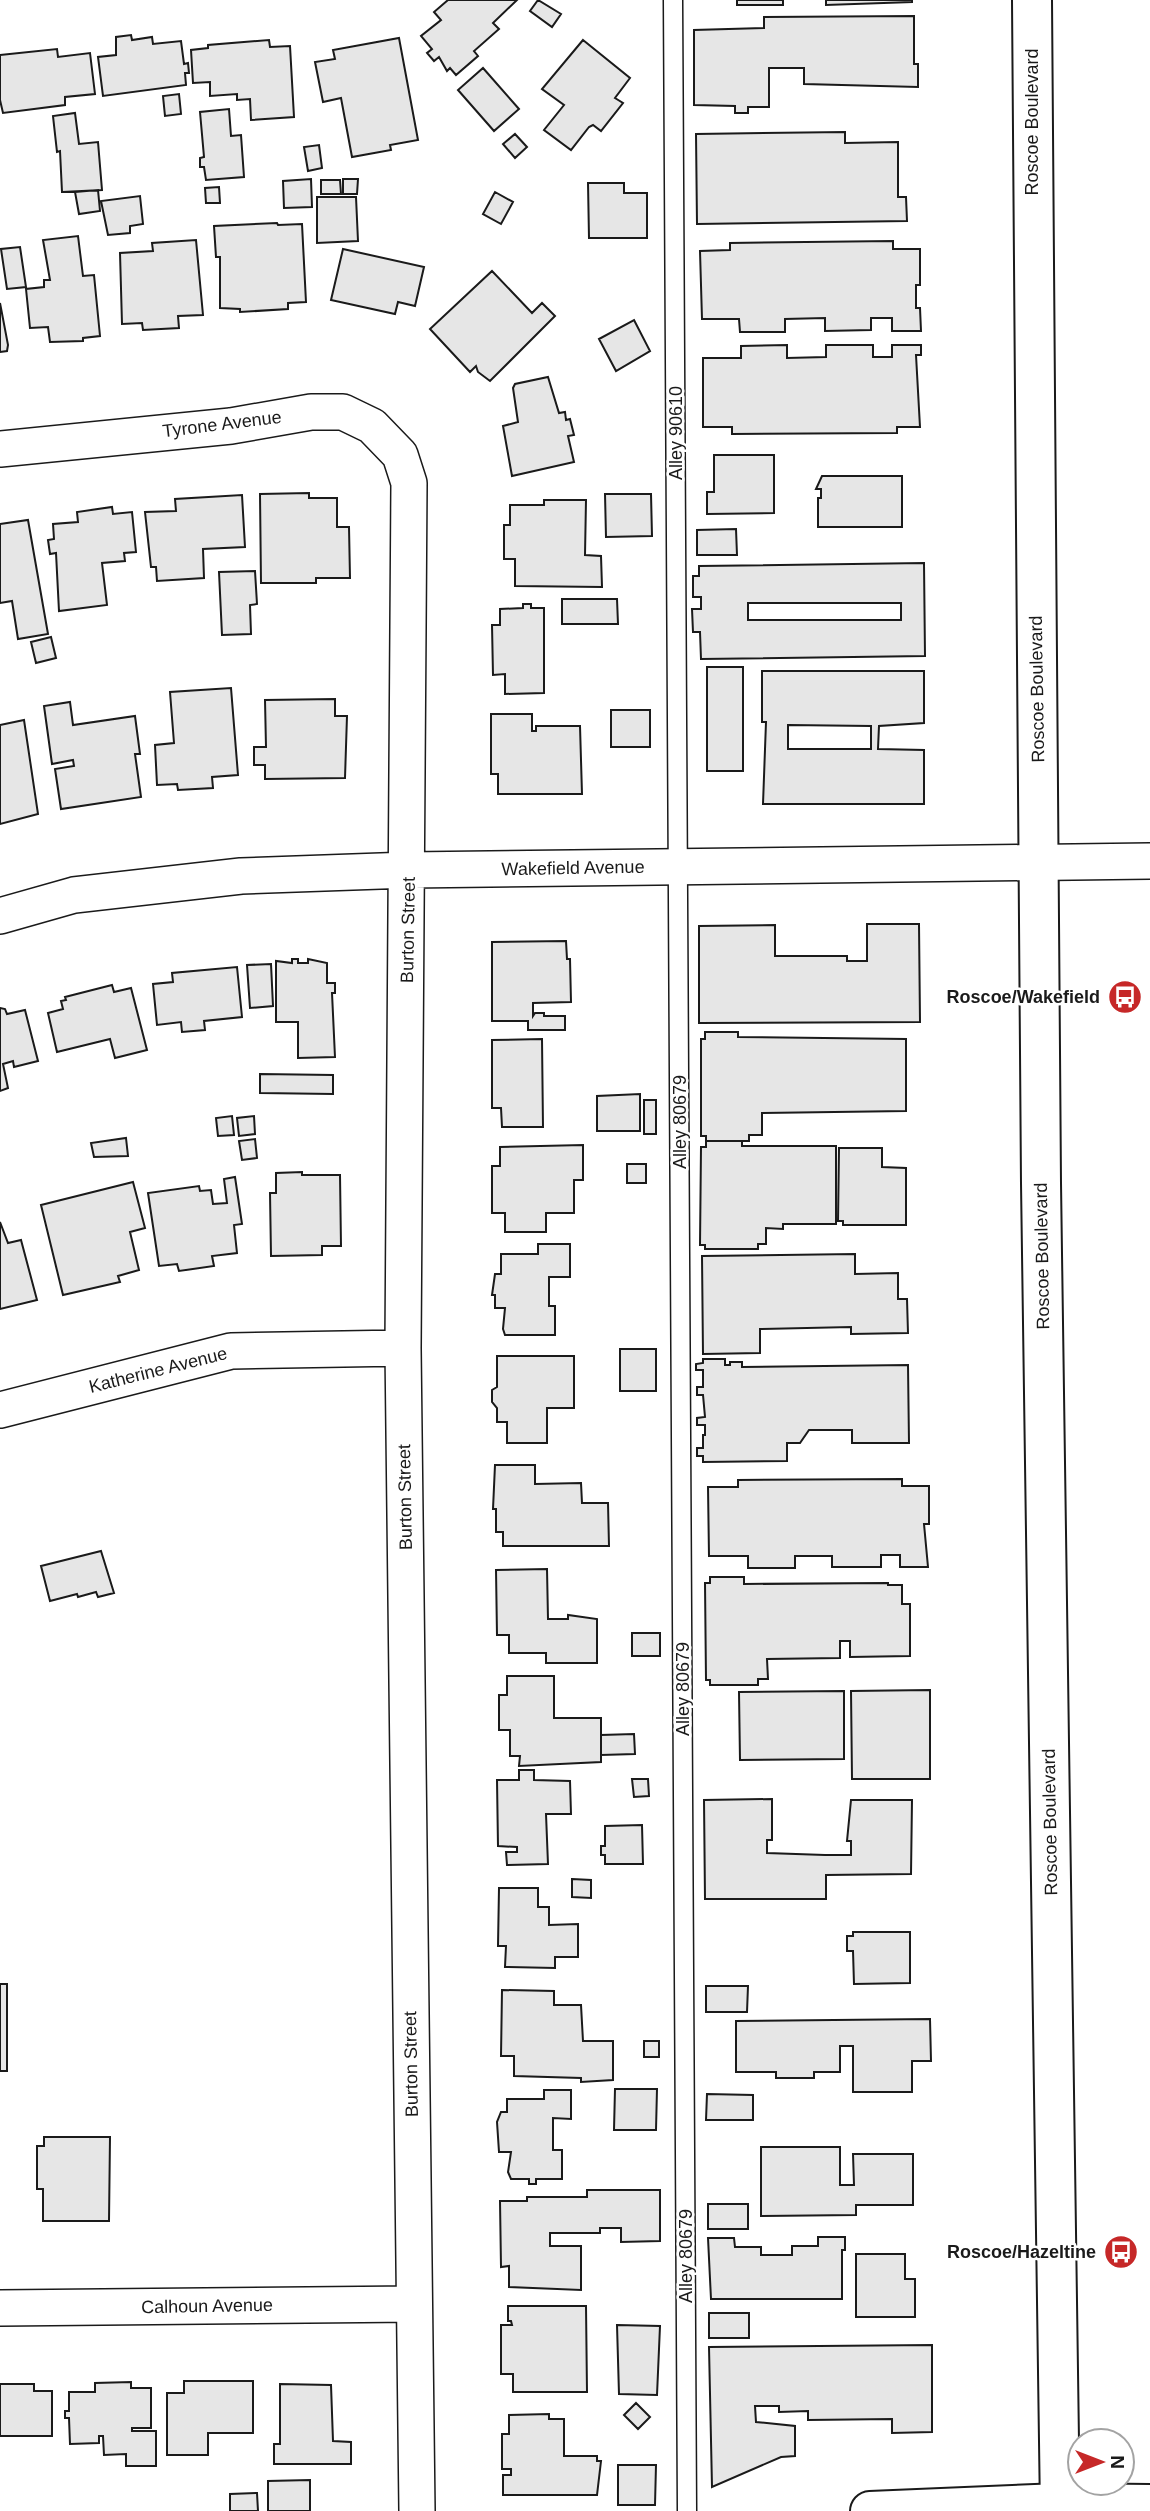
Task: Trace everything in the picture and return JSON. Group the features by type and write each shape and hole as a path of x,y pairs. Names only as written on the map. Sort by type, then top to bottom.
{"main road":[{"name":"Roscoe Boulevard","path":"1032,0 1039,861 1060,2507"},
{"path":"870,2511 1150,2504"}],"street":[{"name":"Tyrone Avenue","path":"0,449 231,426 311,412 343,412 372,426 400,455 410,483"},
{"name":"Burton Street","path":"410,483 409,870 403,1348 417,2511"},
{"name":"Wakefield Avenue","path":"0,916 74,895 241,876 409,870 1150,861"},
{"name":"Katherine Avenue","path":"0,1410 231,1351 403,1348"},
{"name":"Calhoun Avenue","path":"0,2308 414,2304"}],"lane":[{"name":"Alley 90610","path":"673,0 679,867"},
{"name":"Alley 80679","path":"679,867 687,2511"}],"building":[{"path":"448,0 517,0 493,23 499,29 474,51 478,56 456,75 450,68 447,71 439,57 434,61 427,53 432,49 421,36 441,20 434,12"},
{"path":"538,0 561,14 552,27 530,11"},
{"path":"737,0 783,0 783,5 737,5"},
{"path":"826,0 912,0 912,2 826,5"},
{"path":"914,16 914,64 918,64 918,87 804,84 804,68 769,68 769,107 748,107 748,113 735,113 735,106 694,105 694,30 764,28 764,17"},
{"path":"131,35 132,40 152,37 153,44 181,41 184,64 188,63 186,85 103,96 98,57 116,55 116,37"},
{"path":"399,38 418,140 390,145 391,150 352,157 341,98 323,102 315,62 335,59 333,50"},
{"path":"269,40 270,47 290,46 294,117 251,120 250,99 237,100 237,94 210,96 210,82 193,83 191,50 208,48 208,45"},
{"path":"583,40 630,78 615,98 623,103 601,131 593,125 589,127 571,150 544,130 564,105 542,89"},
{"path":"57,49 58,57 90,53 95,94 65,97 65,105 3,113 0,100 0,55"},
{"path":"483,68 519,109 494,131 458,90"},
{"path":"179,94 181,114 165,116 163,96"},
{"path":"229,109 231,136 241,135 244,177 206,180 204,167 200,167 200,158 204,157 200,112"},
{"path":"75,113 79,144 98,142 102,190 62,192 60,151 57,152 53,116"},
{"path":"845,132 845,143 898,142 898,197 906,197 907,221 697,224 696,134"},
{"path":"515,134 527,147 515,158 503,144"},
{"path":"319,145 322,168 308,171 304,147"},
{"path":"311,179 312,207 284,208 283,181"},
{"path":"343,179 358,179 357,194 343,194"},
{"path":"321,180 340,180 341,194 321,194"},
{"path":"588,183 624,183 624,193 647,193 647,238 589,238"},
{"path":"219,187 220,203 206,203 205,188"},
{"path":"98,190 100,211 79,214 75,192"},
{"path":"495,192 513,202 501,224 483,214"},
{"path":"140,196 143,224 130,226 130,233 108,235 101,201"},
{"path":"317,197 356,197 358,241 317,243"},
{"path":"302,224 306,302 288,303 288,309 240,312 240,309 220,308 220,257 216,257 214,226"},
{"path":"78,236 83,276 94,275 100,336 83,338 83,341 50,342 48,327 30,328 26,289 44,287 44,280 50,280 43,240"},
{"path":"196,240 203,315 178,316 179,328 143,330 142,323 122,324 120,253 153,251 152,243"},
{"path":"893,241 893,249 920,249 920,285 916,285 916,308 920,308 921,331 892,331 892,318 871,318 871,330 825,331 825,318 785,319 785,332 740,332 739,319 702,319 700,251 730,250 730,243"},
{"path":"20,247 26,287 7,289 1,249"},
{"path":"343,249 424,267 415,306 398,302 395,314 331,300"},
{"path":"492,271 532,313 542,303 555,316 490,381 478,372 476,366 470,372 430,329"},
{"path":"0,303 8,345 7,351 0,352"},
{"path":"634,320 650,351 616,371 599,339"},
{"path":"787,345 787,358 826,357 826,345 873,345 873,357 892,357 892,345 921,345 921,355 916,355 920,427 897,427 897,433 732,434 732,427 703,427 703,358 741,358 741,346"},
{"path":"548,377 559,413 565,412 566,420 570,419 574,435 568,436 574,462 512,476 503,426 518,422 513,388 515,384"},
{"path":"714,455 774,455 774,513 707,514 707,492 714,492"},
{"path":"822,476 902,476 902,527 818,527 818,498 821,498 821,489 816,489"},
{"path":"309,493 309,498 337,498 337,527 349,527 350,578 316,578 316,583 261,583 260,494"},
{"path":"605,494 651,494 652,536 606,537"},
{"path":"242,495 245,547 203,549 204,578 157,581 156,567 151,567 145,512 176,511 175,499"},
{"path":"544,500 586,500 585,555 601,556 602,587 515,586 515,559 504,559 504,525 510,525 510,505 544,505"},
{"path":"112,507 113,514 132,512 136,552 124,553 125,561 102,563 107,605 59,611 56,553 50,554 48,540 54,539 53,524 78,522 77,512"},
{"path":"28,520 48,634 18,639 12,601 0,603 0,524"},
{"path":"736,529 737,555 697,555 697,530"},
{"path":"924,563 925,656 701,659 700,632 693,632 692,609 701,609 701,597 693,597 693,576 699,576 699,566","holes":["748,603 901,603 901,620 748,620"]},
{"path":"255,571 257,604 250,605 251,634 222,635 219,572"},
{"path":"562,599 617,599 618,624 562,624"},
{"path":"523,604 531,604 531,608 544,608 544,693 505,694 505,674 493,675 492,625 500,625 500,609 523,608"},
{"path":"51,637 56,658 36,663 31,642"},
{"path":"707,667 743,667 743,771 707,771"},
{"path":"762,671 924,671 924,723 879,726 878,749 924,750 924,804 763,804 766,722 762,722","holes":["788,725 871,726 871,749 788,749"]},
{"path":"231,688 238,775 212,777 213,788 178,790 177,784 157,785 155,745 174,743 170,692"},
{"path":"335,699 335,716 347,716 345,778 265,779 265,765 254,765 254,747 266,747 265,700"},
{"path":"70,702 73,725 135,716 140,754 135,754 141,797 61,809 55,769 74,766 73,760 52,764 44,706"},
{"path":"611,710 650,710 650,747 611,747"},
{"path":"491,714 532,714 532,731 536,731 536,726 580,726 582,794 498,794 498,774 491,774"},
{"path":"24,720 38,814 0,824 0,725"},
{"path":"867,924 919,924 920,1022 699,1023 699,926 775,925 775,956 847,956 847,961 867,961"},
{"path":"566,941 567,959 570,959 571,1002 533,1003 533,1016 535,1013 544,1013 544,1016 565,1016 565,1030 528,1030 528,1021 492,1021 492,942"},
{"path":"292,959 298,959 298,963 308,963 308,959 327,963 327,983 335,983 335,993 332,993 335,1057 298,1058 298,1022 276,1022 276,961 292,963"},
{"path":"271,964 273,1006 250,1008 247,965"},
{"path":"237,967 242,1017 204,1021 205,1030 182,1032 181,1022 157,1025 153,984 173,982 172,973"},
{"path":"112,985 114,992 131,988 147,1050 115,1058 110,1039 57,1052 48,1013 63,1009 61,1001 66,1000 65,997"},
{"path":"0,1008 5,1009 7,1014 25,1010 38,1061 14,1067 13,1061 3,1064 8,1088 0,1091"},
{"path":"705,1032 738,1032 738,1037 906,1039 906,1111 762,1113 762,1135 749,1135 749,1141 706,1141 706,1136 701,1136 701,1039 705,1039"},
{"path":"542,1039 543,1127 502,1127 501,1108 492,1108 492,1040"},
{"path":"260,1074 333,1075 333,1094 260,1093"},
{"path":"640,1094 640,1131 597,1131 597,1096"},
{"path":"644,1100 656,1100 656,1134 644,1134"},
{"path":"232,1116 234,1135 218,1136 216,1118"},
{"path":"254,1116 255,1134 239,1136 237,1118"},
{"path":"126,1138 128,1156 94,1157 91,1143"},
{"path":"255,1139 257,1158 242,1160 239,1141"},
{"path":"706,1141 742,1141 742,1146 836,1146 836,1224 783,1224 783,1229 766,1228 766,1244 758,1244 758,1249 705,1249 705,1245 700,1245 701,1147 706,1147"},
{"path":"583,1145 583,1180 574,1180 574,1213 546,1213 546,1232 505,1232 505,1213 492,1213 492,1166 500,1166 500,1147"},
{"path":"839,1148 882,1148 882,1167 906,1168 906,1225 843,1225 843,1221 838,1221"},
{"path":"627,1164 646,1164 646,1183 627,1183"},
{"path":"302,1172 302,1175 340,1175 341,1246 322,1246 322,1255 271,1256 270,1193 276,1193 276,1173"},
{"path":"235,1177 242,1224 234,1225 237,1253 212,1256 214,1266 179,1271 177,1264 159,1266 148,1193 199,1186 200,1191 211,1190 213,1204 227,1203 224,1179"},
{"path":"133,1182 145,1228 130,1232 139,1270 118,1276 120,1282 63,1295 41,1205"},
{"path":"0,1222 8,1243 21,1240 37,1300 0,1309"},
{"path":"538,1244 570,1244 570,1277 549,1277 549,1306 555,1306 555,1335 505,1335 505,1308 495,1308 495,1295 492,1295 495,1274 501,1274 501,1254 538,1254"},
{"path":"855,1254 855,1274 898,1273 898,1299 907,1299 908,1333 851,1334 851,1327 760,1329 760,1353 703,1354 702,1256"},
{"path":"620,1349 656,1349 656,1391 620,1391"},
{"path":"497,1356 574,1356 574,1408 547,1408 547,1443 507,1443 507,1422 497,1422 497,1408 492,1402 492,1390 497,1387"},
{"path":"703,1359 725,1359 725,1365 742,1362 742,1367 908,1365 909,1443 852,1443 852,1430 809,1430 800,1443 787,1443 787,1461 703,1462 703,1456 697,1456 697,1448 703,1448 705,1425 697,1425 697,1418 705,1417 703,1395 697,1395 697,1387 703,1387 703,1370 696,1370 696,1364 703,1363"},
{"path":"495,1465 535,1465 535,1484 581,1483 582,1503 608,1503 609,1546 503,1546 503,1532 496,1532 496,1509 493,1509"},
{"path":"902,1479 902,1486 929,1486 929,1524 924,1524 928,1567 900,1567 900,1555 881,1555 881,1567 832,1567 832,1556 795,1556 795,1568 748,1568 748,1556 709,1556 708,1487 738,1487 738,1480"},
{"path":"101,1551 114,1593 98,1597 96,1592 78,1597 77,1594 50,1601 41,1566"},
{"path":"547,1569 548,1619 568,1619 568,1615 597,1619 597,1663 546,1663 546,1653 509,1653 509,1635 497,1635 496,1570"},
{"path":"710,1577 744,1577 744,1584 902,1585 902,1604 910,1604 910,1656 850,1657 850,1641 840,1641 840,1658 767,1659 768,1679 758,1679 758,1685 710,1685 710,1680 706,1680 705,1583 710,1583"},
{"path":"632,1633 660,1633 660,1656 632,1656"},
{"path":"507,1676 554,1676 554,1718 601,1718 601,1762 519,1766 520,1756 510,1756 510,1730 499,1730 499,1695 507,1695"},
{"path":"930,1690 930,1779 852,1779 851,1691"},
{"path":"844,1691 844,1759 740,1760 739,1692"},
{"path":"634,1734 635,1754 601,1755 601,1735"},
{"path":"519,1770 534,1770 534,1780 570,1781 571,1814 546,1814 548,1864 507,1865 506,1852 517,1852 517,1847 498,1846 497,1780 519,1780"},
{"path":"632,1779 648,1779 649,1796 634,1797"},
{"path":"772,1799 772,1840 767,1840 767,1853 825,1855 851,1855 851,1841 847,1841 851,1800 912,1800 911,1874 826,1875 826,1899 705,1899 704,1800"},
{"path":"642,1825 643,1864 605,1864 601,1846 605,1846 605,1826"},
{"path":"572,1879 591,1880 591,1898 572,1897"},
{"path":"499,1888 538,1888 538,1907 549,1907 549,1925 578,1924 578,1957 555,1957 555,1968 505,1967 506,1946 498,1946"},
{"path":"853,1932 910,1932 910,1983 854,1984 853,1951 847,1951 847,1936 853,1936"},
{"path":"0,1984 7,1984 7,2071 0,2071"},
{"path":"706,1986 748,1986 747,2012 706,2012"},
{"path":"502,1990 554,1991 554,2005 581,2005 583,2041 613,2041 613,2080 581,2082 581,2078 514,2076 514,2056 501,2056"},
{"path":"930,2019 931,2061 912,2061 912,2092 853,2092 853,2046 840,2046 840,2072 814,2072 814,2078 776,2078 776,2072 736,2072 736,2021"},
{"path":"644,2041 659,2041 659,2057 644,2057"},
{"path":"615,2089 657,2089 656,2130 614,2130"},
{"path":"544,2090 571,2090 571,2119 553,2118 553,2150 562,2150 562,2179 536,2179 536,2184 529,2184 529,2179 511,2179 508,2172 511,2152 499,2152 497,2122 501,2112 507,2112 507,2099 544,2099"},
{"path":"707,2094 753,2095 753,2120 706,2120"},
{"path":"44,2137 110,2137 109,2221 43,2221 43,2189 37,2189 37,2146 44,2146"},
{"path":"761,2147 840,2147 840,2185 854,2185 853,2154 913,2154 913,2205 856,2205 856,2215 761,2216"},
{"path":"587,2190 660,2190 660,2241 621,2242 621,2228 600,2228 600,2233 550,2233 550,2246 581,2246 581,2290 509,2287 509,2266 501,2267 500,2201 527,2201 527,2197 587,2197"},
{"path":"708,2204 748,2204 748,2229 708,2229"},
{"path":"818,2237 845,2237 845,2250 842,2250 842,2299 711,2299 708,2238 734,2238 735,2247 761,2247 761,2255 792,2255 792,2246 818,2246"},
{"path":"856,2254 905,2254 905,2279 915,2279 915,2317 856,2317"},
{"path":"508,2306 586,2306 587,2392 513,2392 513,2374 501,2374 501,2325 512,2325 511,2321 508,2321"},
{"path":"709,2313 749,2313 749,2338 709,2338"},
{"path":"617,2325 660,2326 657,2395 619,2394"},
{"path":"932,2345 932,2432 892,2433 892,2419 808,2420 808,2411 779,2412 779,2406 755,2406 756,2422 795,2426 795,2456 781,2457 712,2487 709,2347"},
{"path":"184,2381 253,2381 253,2433 208,2433 208,2455 167,2455 167,2393 184,2393"},
{"path":"131,2382 131,2388 151,2388 151,2428 132,2428 132,2431 156,2431 156,2466 126,2466 126,2454 104,2455 103,2436 99,2436 99,2443 70,2444 69,2418 65,2418 65,2411 69,2411 69,2392 95,2392 95,2383"},
{"path":"0,2384 34,2384 34,2391 52,2391 52,2436 0,2436"},
{"path":"280,2384 331,2385 333,2441 351,2442 351,2464 274,2464 274,2444 280,2444"},
{"path":"636,2403 650,2417 638,2429 624,2415"},
{"path":"549,2414 549,2419 564,2419 564,2456 597,2456 597,2461 601,2461 597,2495 503,2495 503,2475 511,2475 511,2469 502,2469 502,2434 509,2434 509,2415"},
{"path":"618,2465 656,2465 655,2505 618,2505"},
{"path":"310,2480 310,2511 268,2511 268,2481"},
{"path":"257,2493 258,2511 230,2511 230,2494"}],"place":[{"name":"Roscoe/Wakefield","path":"1125,997"},
{"name":"Roscoe/Hazeltine","path":"1121,2252"}]}
